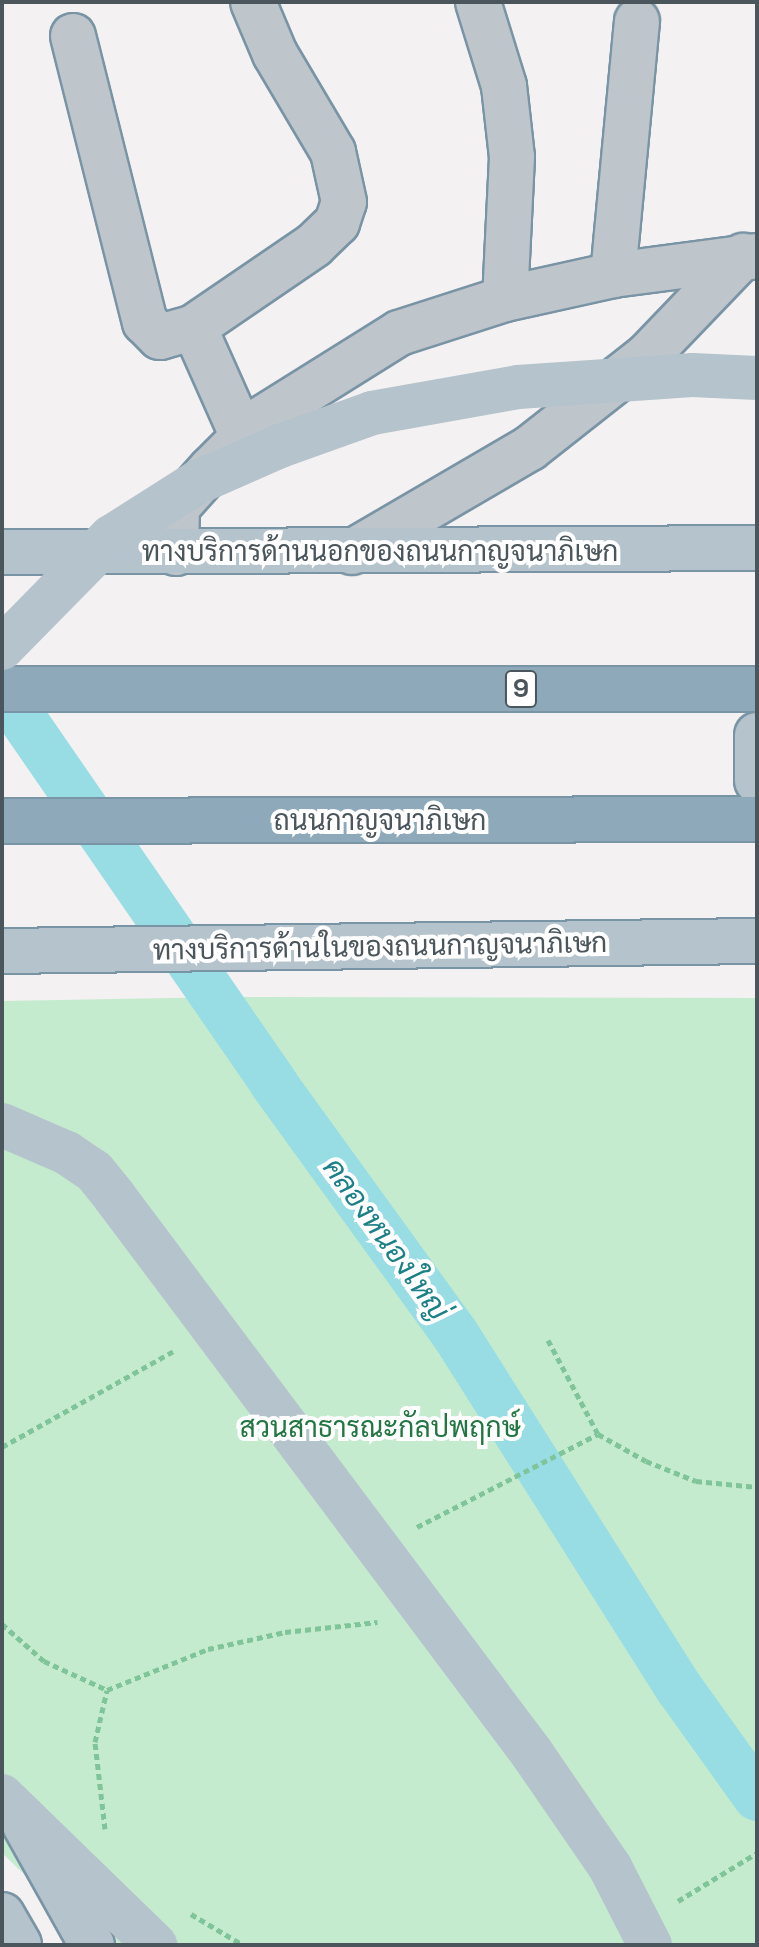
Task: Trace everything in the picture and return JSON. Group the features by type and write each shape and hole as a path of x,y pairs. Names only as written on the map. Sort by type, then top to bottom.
{"highway":[{"name":"9","path":"2,689 757,689"},
{"name":"ถนนกาญจนาภิเษก","path":"2,821 757,819"}],"main road":[{"path":"2,648 111,537 198,482 372,413 518,387 692,375 757,378"},
{"name":"ทางบริการด้านนอกของถนนกาญจนาภิเษก","path":"2,552 757,548"},
{"path":"757,735 757,781"},
{"name":"ทางบริการด้านในของถนนกาญจนาภิเษก","path":"2,951 757,941"},
{"path":"2,1125 67,1153 94,1171 531,1752 610,1867 659,1926"},
{"path":"2,1784 92,1945"},
{"path":"2,1796 167,1927"},
{"path":"2,1915 19,1945"}],"street":[{"path":"73,36 145,322 160,337 194,327 314,245 337,223 344,202 333,152 275,54 253,2"},
{"path":"478,2 504,86 512,157 505,299"},
{"path":"613,275 637,21"},
{"path":"176,553 177,507 243,437 306,388 399,333 505,299 613,275 750,256"},
{"path":"352,552 530,448 647,356 750,256"},
{"path":"194,327 243,437"}],"path":[{"path":"548,1340 598,1434 646,1461 696,1481 757,1487"},
{"path":"2,1447 181,1348"},
{"path":"466,1504 598,1434"},
{"path":"2,1624 44,1661 107,1690 208,1649 285,1632 390,1620"},
{"path":"107,1690 95,1742 101,1821 108,1834"},
{"path":"659,1926 756,1853"},
{"path":"167,1927 213,1923 243,1945"}],"green space":[{"name":"สวนสาธารณะกัลปพฤกษ์","path":"227,997 757,998 757,1945 98,1945 2,1853 2,1001"}],"waterway":[{"name":"คลองหนองใหญ่","path":"2,689 274,1084 455,1334 679,1688 757,1797"}]}
